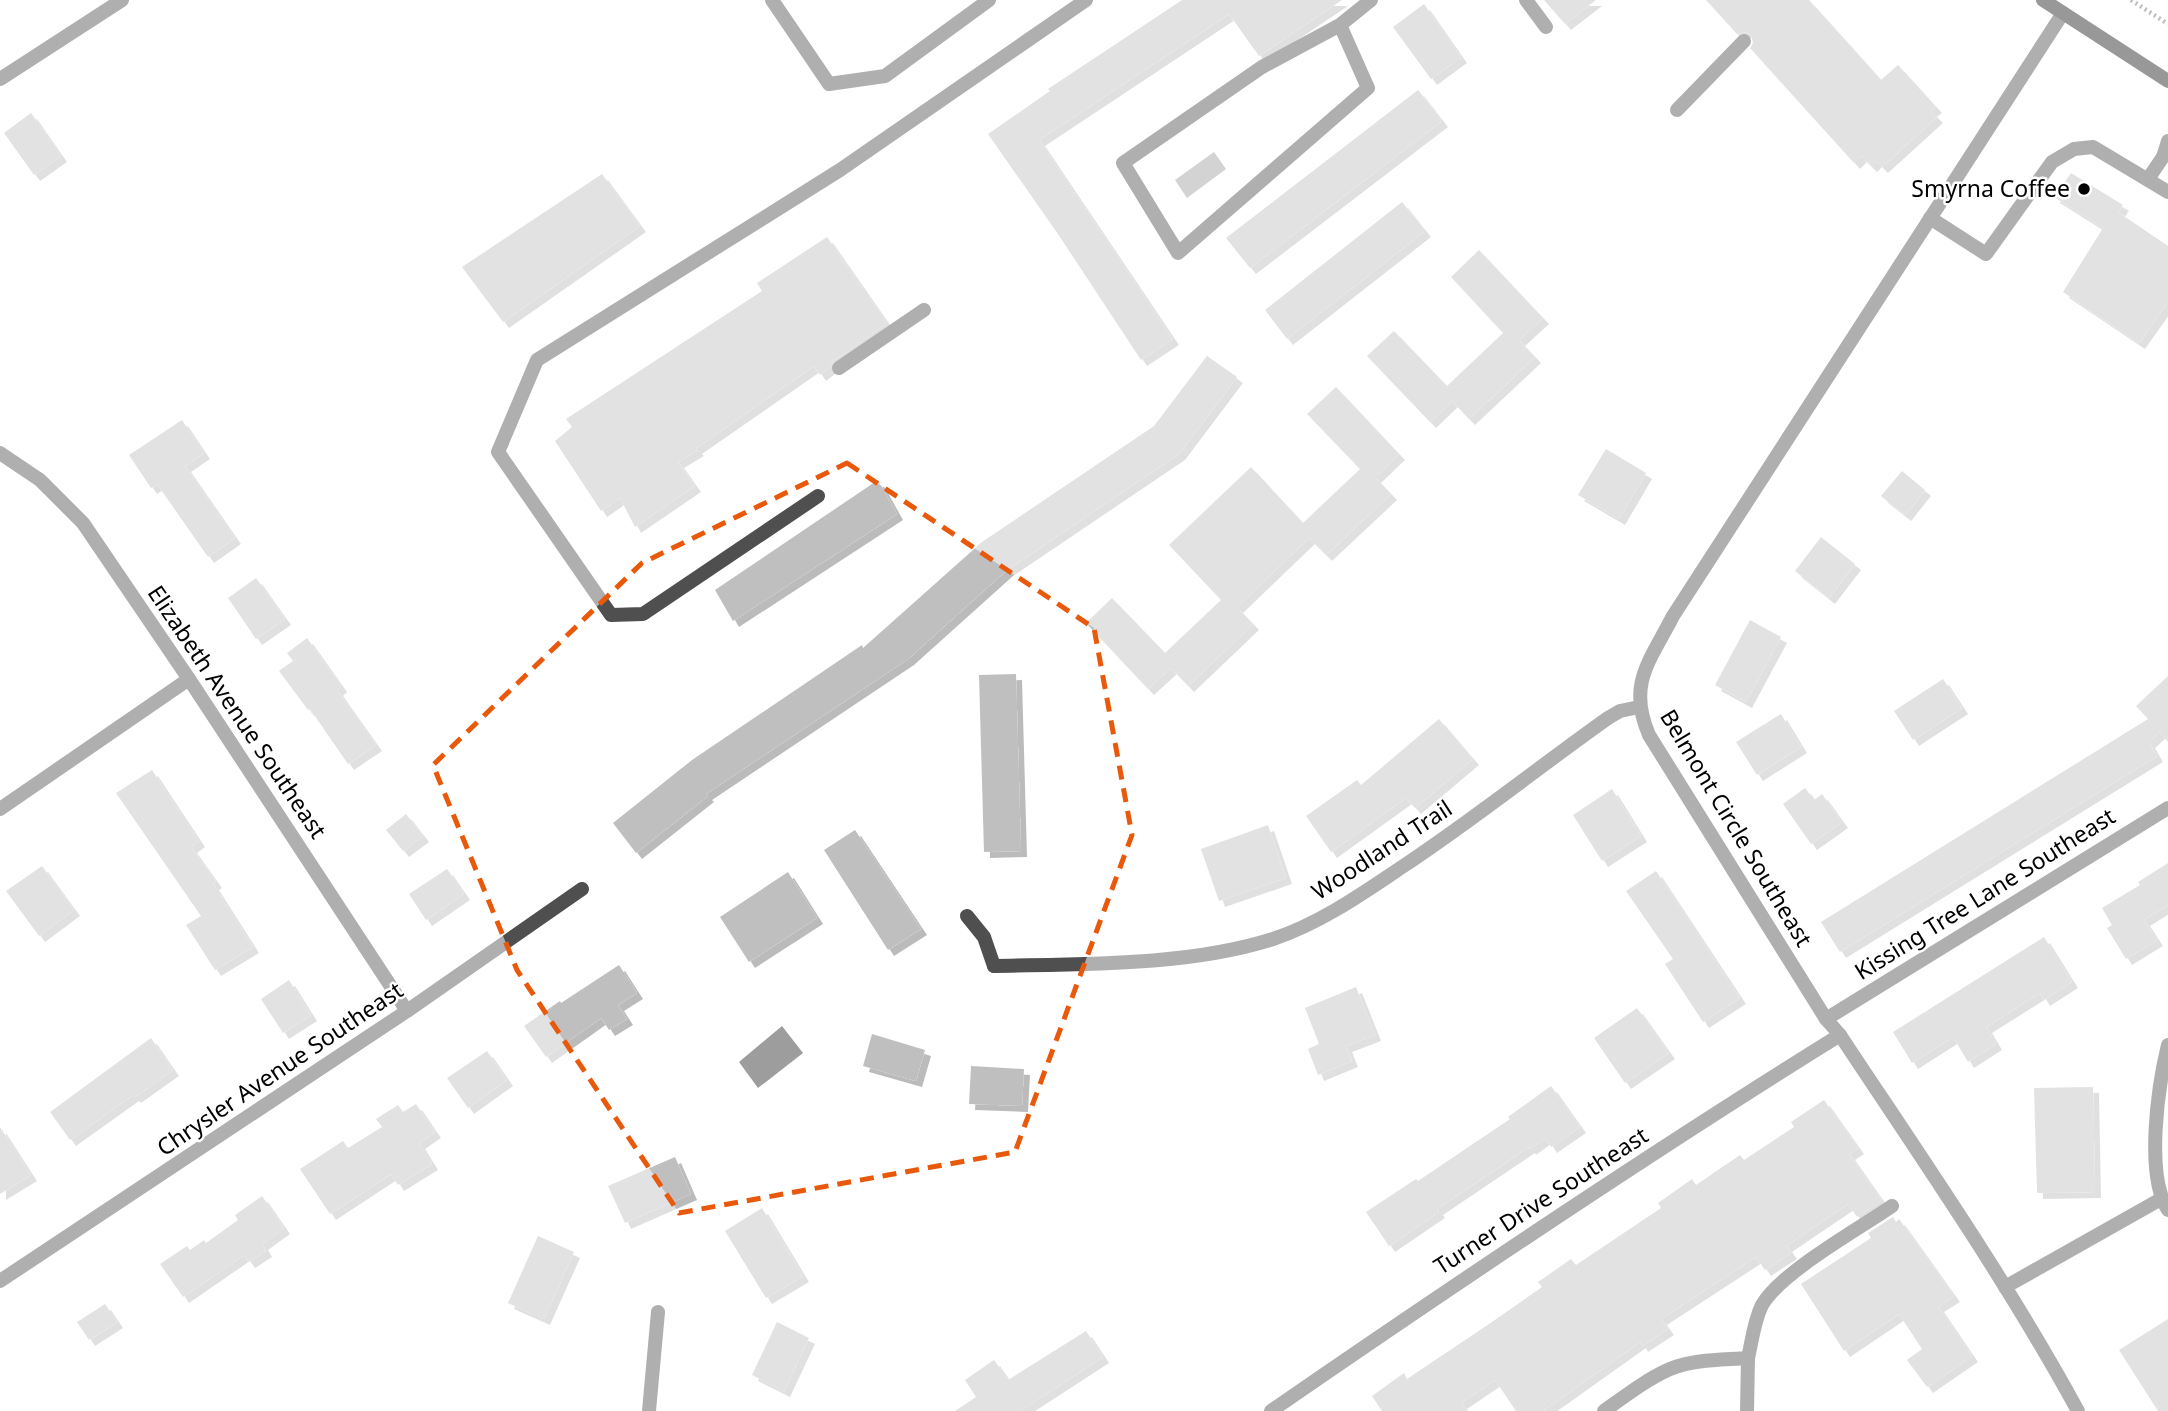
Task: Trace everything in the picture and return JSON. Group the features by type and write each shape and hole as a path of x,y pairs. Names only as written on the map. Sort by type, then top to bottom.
{"main road":[{"path":"2043,0 2168,81"}],"street":[{"path":"0,79 122,0"},
{"path":"772,0 829,84 884,76 989,0"},
{"path":"818,496 643,614 611,615 498,452 537,360 841,170 1086,0"},
{"path":"1340,25 1368,88 1178,253 1123,163 1262,66 1340,25 1371,0"},
{"path":"1526,0 1546,27"},
{"name":"Belmont Circle Southeast","path":"2063,13 1673,616 1643,677 1639,707 1648,735 1826,1018 1840,1035 2006,1287 2078,1411"},
{"path":"1677,110 1744,41"},
{"path":"2148,179 2166,155 2168,141"},
{"path":"1930,218 1986,254 2052,162 2074,149 2093,147 2168,192"},
{"path":"839,368 924,310"},
{"name":"Elizabeth Avenue Southeast","path":"4,455 40,480 83,523 189,679 407,1012"},
{"path":"0,809 189,679"},
{"name":"Woodland Trail","path":"967,916 984,937 994,966 1170,958 1223,951 1274,938 1365,892 1446,838 1608,718 1620,711 1639,707"},
{"name":"Kissing Tree Lane Southeast","path":"1826,1018 2168,808"},
{"name":"Chrysler Avenue Southeast","path":"0,1281 407,1012 582,889"},
{"name":"Turner Drive Southeast","path":"1271,1411 1712,1115 1840,1035"},
{"path":"2006,1287 2164,1204 2155,1136 2160,1079 2168,1045"},
{"path":"1747,1411 1748,1358 1758,1314 1769,1295 1789,1277 1892,1206"},
{"path":"649,1411 658,1312"},
{"path":"1604,1411 1673,1368 1748,1358"}],"path":[{"path":"2132,0 2168,24"}],"highlighted area":[{"path":"847,463 1094,628 1132,835 1015,1152 679,1213 517,970 433,765 642,563"}],"shaded area":[{"path":"1214,152 1226,169 1187,198 1175,180"},
{"path":"782,1026 803,1053 758,1088 739,1062"}],"building":[{"path":"1182,0 1342,0 1259,56 1229,14 1039,140 1173,339 1141,360 988,134 1050,91 1048,89"},
{"path":"1544,0 1596,0 1565,24"},
{"path":"1706,0 1809,0 1881,80 1898,65 1936,107 1931,111 1937,117 1882,167 1876,161 1871,166 1861,156 1854,163 1750,48 1753,43 1751,35 1746,32 1737,34"},
{"path":"1424,4 1461,57 1431,79 1393,27"},
{"path":"1418,90 1442,121 1250,268 1226,238"},
{"path":"31,113 61,156 34,175 4,133"},
{"path":"2071,173 2123,205 2118,212 2168,246 2168,302 2139,343 2063,292 2103,228 2054,197"},
{"path":"602,174 640,226 503,322 462,267"},
{"path":"1402,202 1425,231 1287,339 1265,310"},
{"path":"827,237 887,323 834,360 820,375 814,366 678,462 695,486 635,527 620,498 601,511 555,441 572,427 566,419 762,291 757,283"},
{"path":"1479,250 1543,318 1519,340 1535,357 1469,419 1452,401 1430,422 1367,356 1394,331 1447,386 1503,333 1451,277"},
{"path":"1207,356 1237,377 1179,454 1007,570 908,659 706,794 708,796 636,853 613,823 692,760 862,645 863,648 982,542 1154,426"},
{"path":"1336,387 1399,454 1375,477 1391,494 1326,555 1309,538 1237,607 1253,624 1188,686 1171,668 1148,689 1086,623 1112,598 1165,653 1221,600 1169,545 1251,467 1303,523 1360,469 1307,414"},
{"path":"182,420 204,453 185,466 235,538 208,557 157,484 151,488 129,455"},
{"path":"1606,449 1646,473 1619,519 1578,495"},
{"path":"1902,471 1925,490 1905,515 1881,496"},
{"path":"878,480 897,514 733,621 715,590"},
{"path":"1821,537 1855,564 1829,598 1795,571"},
{"path":"256,578 285,619 256,639 228,598"},
{"path":"1750,620 1781,637 1746,702 1715,685"},
{"path":"307,638 341,686 337,690 376,745 348,764 310,709 308,710 279,671 293,661 287,653"},
{"path":"1016,674 1021,851 984,852 979,675"},
{"path":"2168,676 2168,742 2160,732 2149,742 2157,756 1840,952 1821,922 2148,719 2136,706"},
{"path":"1943,679 1962,708 1913,740 1894,711"},
{"path":"1781,714 1801,747 1757,775 1736,742"},
{"path":"1439,719 1473,759 1415,808 1406,798 1331,852 1306,816 1357,780 1361,785"},
{"path":"152,770 199,841 191,847 216,882 213,884 253,947 215,970 186,925 201,916 116,793"},
{"path":"1805,788 1814,800 1822,794 1842,822 1811,844 1783,804"},
{"path":"1612,789 1641,836 1602,861 1573,815"},
{"path":"406,814 423,836 403,851 386,830"},
{"path":"1268,825 1286,878 1219,901 1201,849"},
{"path":"855,830 921,929 888,950 824,850"},
{"path":"2168,863 2168,905 2144,920 2157,940 2126,959 2107,928 2112,925 2102,908 2140,885 2138,882"},
{"path":"42,866 74,910 39,936 6,891"},
{"path":"447,869 464,894 426,920 409,894"},
{"path":"1656,871 1740,998 1703,1022 1665,964 1673,959 1626,891"},
{"path":"788,872 817,918 749,962 720,917"},
{"path":"2044,937 2072,982 2044,1000 2040,993 1986,1027 1996,1044 1968,1062 1953,1037 1912,1063 1893,1032"},
{"path":"619,965 637,993 618,1005 627,1019 609,1030 601,1018 546,1057 524,1026"},
{"path":"289,980 311,1015 283,1033 261,999"},
{"path":"1356,987 1375,1035 1346,1046 1352,1061 1318,1075 1308,1049 1319,1044 1305,1008"},
{"path":"1637,1008 1669,1053 1625,1083 1594,1038"},
{"path":"872,1034 925,1050 916,1081 863,1066"},
{"path":"151,1038 173,1070 70,1140 50,1112"},
{"path":"487,1051 507,1080 468,1108 447,1078"},
{"path":"971,1066 1024,1069 1022,1106 969,1104"},
{"path":"1551,1086 1580,1127 1551,1147 1545,1138 1530,1149 1529,1147 1437,1209 1439,1212 1389,1246 1366,1212 1416,1179 1418,1181 1510,1119 1508,1117"},
{"path":"2093,1087 2095,1192 2037,1193 2034,1088"},
{"path":"1824,1100 1858,1148 1849,1154 1882,1201 1857,1217 1848,1204 1786,1246 1791,1253 1765,1270 1756,1257 1661,1319 1668,1329 1642,1346 1640,1342 1543,1411 1516,1411 1495,1380 1461,1403 1467,1411 1382,1411 1372,1396 1404,1373 1407,1379 1542,1287 1538,1282 1571,1259 1576,1265 1661,1208 1658,1203 1692,1179 1696,1185 1740,1155 1744,1160 1794,1127 1791,1122"},
{"path":"416,1104 435,1132 419,1143 432,1164 398,1185 391,1174 330,1214 300,1169 343,1141 348,1148 382,1127 376,1119 398,1105 403,1112"},
{"path":"0,1127 31,1175 0,1194"},
{"path":"675,1157 691,1194 625,1223 608,1186"},
{"path":"262,1196 284,1228 262,1244 266,1251 249,1262 244,1255 183,1297 160,1264 187,1246 190,1250 204,1240 206,1243 238,1220 235,1215"},
{"path":"762,1208 803,1276 766,1298 725,1231"},
{"path":"1893,1217 1896,1222 1899,1219 1954,1296 1938,1306 1972,1356 1927,1387 1907,1360 1922,1349 1899,1314 1844,1351 1801,1284 1871,1238 1868,1233"},
{"path":"538,1236 574,1252 544,1319 508,1303"},
{"path":"105,1304 117,1322 89,1340 77,1322"},
{"path":"2168,1319 2168,1411 2158,1411 2119,1350"},
{"path":"777,1322 809,1338 784,1391 752,1375"},
{"path":"1086,1331 1103,1357 1020,1411 955,1411 976,1397 965,1380 994,1360 1008,1380"}],"place":[{"name":"Smyrna Coffee","path":"2084,189"}]}
